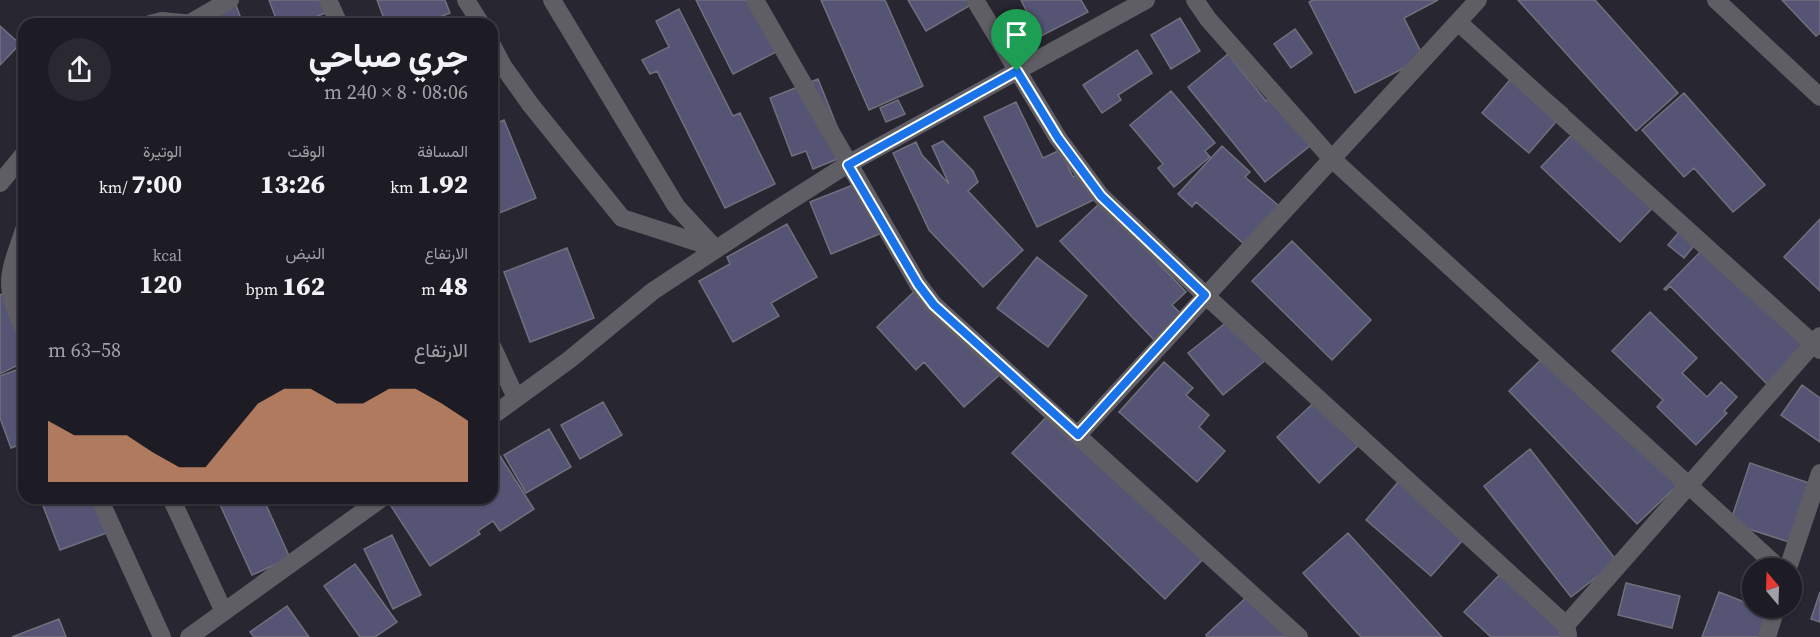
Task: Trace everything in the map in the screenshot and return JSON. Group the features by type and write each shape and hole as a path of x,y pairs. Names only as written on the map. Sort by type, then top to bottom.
{"street":[{"path":"199,18 230,0"},
{"path":"327,0 336,18"},
{"path":"466,0 477,18"},
{"path":"552,0 676,206 715,248"},
{"path":"755,0 848,165 918,284 934,305 1299,637"},
{"path":"975,0 1058,138 1101,196 1567,631 1688,484 1818,343 1458,22"},
{"path":"498,412 653,291 715,248 848,165 1146,0"},
{"path":"1195,0 1208,19 1331,158 1768,558"},
{"path":"1078,435 1478,0"},
{"path":"1716,0 1820,97"},
{"path":"498,57 530,104 622,218 715,248"},
{"path":"0,183 18,161"},
{"path":"18,248 9,274 8,288 18,316"},
{"path":"498,359 516,398"},
{"path":"1791,558 1820,473"},
{"path":"102,504 162,637"},
{"path":"174,504 224,612"},
{"path":"189,637 224,612 357,506"},
{"path":"1767,637 1773,618"}],"building":[{"path":"234,0 241,18 190,18"},
{"path":"269,0 332,0 336,9 313,18 276,18"},
{"path":"377,0 445,0 450,13 437,18 384,18"},
{"path":"696,0 758,0 782,49 733,74"},
{"path":"821,0 885,0 923,86 869,110"},
{"path":"908,0 975,0 976,2 926,31"},
{"path":"1021,0 1081,0 1088,12 1039,37"},
{"path":"1313,0 1438,0 1404,18 1424,58 1355,93 1309,2"},
{"path":"1518,0 1595,0 1678,93 1636,131"},
{"path":"1782,0 1820,0 1820,33 1816,36"},
{"path":"679,9 733,116 740,113 775,184 725,208 657,71 650,74 642,60 669,47 656,21"},
{"path":"1180,18 1200,51 1171,69 1151,35"},
{"path":"0,26 18,42 18,46 0,65"},
{"path":"1295,29 1312,53 1291,68 1274,44"},
{"path":"1137,50 1152,73 1118,95 1121,100 1102,113 1083,85"},
{"path":"1228,54 1266,101 1280,90 1311,145 1265,182 1188,87"},
{"path":"1519,69 1567,109 1529,153 1482,113"},
{"path":"818,79 840,134 845,156 813,169 806,151 792,156 770,98"},
{"path":"1171,91 1215,143 1205,151 1210,157 1174,187 1158,168 1163,164 1130,125"},
{"path":"1684,93 1765,185 1733,212 1694,168 1684,177 1642,130"},
{"path":"898,100 905,114 886,122 880,108"},
{"path":"1016,102 1043,158 1060,150 1073,177 1087,170 1100,197 1037,227 984,117"},
{"path":"504,120 536,198 498,214 498,122"},
{"path":"1582,124 1661,199 1620,242 1541,167"},
{"path":"943,141 973,171 978,182 968,191 1023,250 983,287 929,230 893,153 916,142 922,155 949,184 932,146"},
{"path":"1222,146 1250,172 1245,177 1279,206 1244,244 1196,202 1192,207 1178,194"},
{"path":"863,181 884,232 831,254 810,202"},
{"path":"1101,202 1186,292 1172,305 1184,317 1156,342 1060,241"},
{"path":"1820,219 1820,291 1784,257"},
{"path":"787,224 817,277 771,303 779,316 733,342 699,281 730,264 727,257"},
{"path":"1686,224 1701,237 1684,258 1668,245"},
{"path":"1292,241 1371,320 1332,360 1252,281"},
{"path":"1706,246 1807,347 1768,385 1670,286 1664,289"},
{"path":"567,248 594,318 530,342 504,272"},
{"path":"1037,257 1087,296 1048,347 997,308"},
{"path":"924,282 1005,370 964,407 924,362 916,370 877,327"},
{"path":"11,289 18,304 18,365 0,374 0,295"},
{"path":"1650,312 1697,358 1682,373 1707,397 1721,382 1737,397 1724,411 1727,413 1696,445 1657,407 1663,400 1612,351"},
{"path":"1233,317 1267,359 1223,395 1188,353"},
{"path":"1550,351 1679,484 1637,524 1509,391"},
{"path":"1164,362 1193,388 1186,395 1209,415 1199,427 1225,451 1197,482 1119,412"},
{"path":"18,369 18,445 11,448 0,418 0,376"},
{"path":"1802,385 1820,398 1820,442 1781,415"},
{"path":"1320,397 1362,442 1319,483 1277,437"},
{"path":"603,402 622,435 580,459 561,425"},
{"path":"1054,409 1207,555 1165,599 1012,453"},
{"path":"549,429 571,467 526,493 504,455"},
{"path":"1530,449 1617,561 1571,597 1484,486"},
{"path":"500,456 534,509 500,531 493,521 478,531 480,534 430,566 391,506 394,504 498,504 498,458"},
{"path":"1750,463 1809,483 1789,542 1730,523"},
{"path":"1404,475 1470,532 1431,576 1366,520"},
{"path":"42,504 102,504 112,531 60,550"},
{"path":"220,504 266,504 290,558 252,575"},
{"path":"1348,533 1442,637 1361,637 1303,573"},
{"path":"392,535 421,595 393,609 364,549"},
{"path":"355,564 397,622 375,637 360,637 324,586"},
{"path":"1508,566 1567,637 1491,637 1464,612"},
{"path":"1626,583 1680,596 1672,628 1618,615"},
{"path":"1719,592 1742,601 1742,618 1770,618 1763,637 1702,637"},
{"path":"1820,592 1820,622 1811,619"},
{"path":"1250,594 1288,637 1207,637 1206,635"},
{"path":"287,606 309,637 254,637 250,632"},
{"path":"59,619 66,637 12,637"}],"route":[{"path":"1017,71 1058,138 1101,196 1205,295 1078,435 934,305 918,284 848,165 1017,71"}]}
